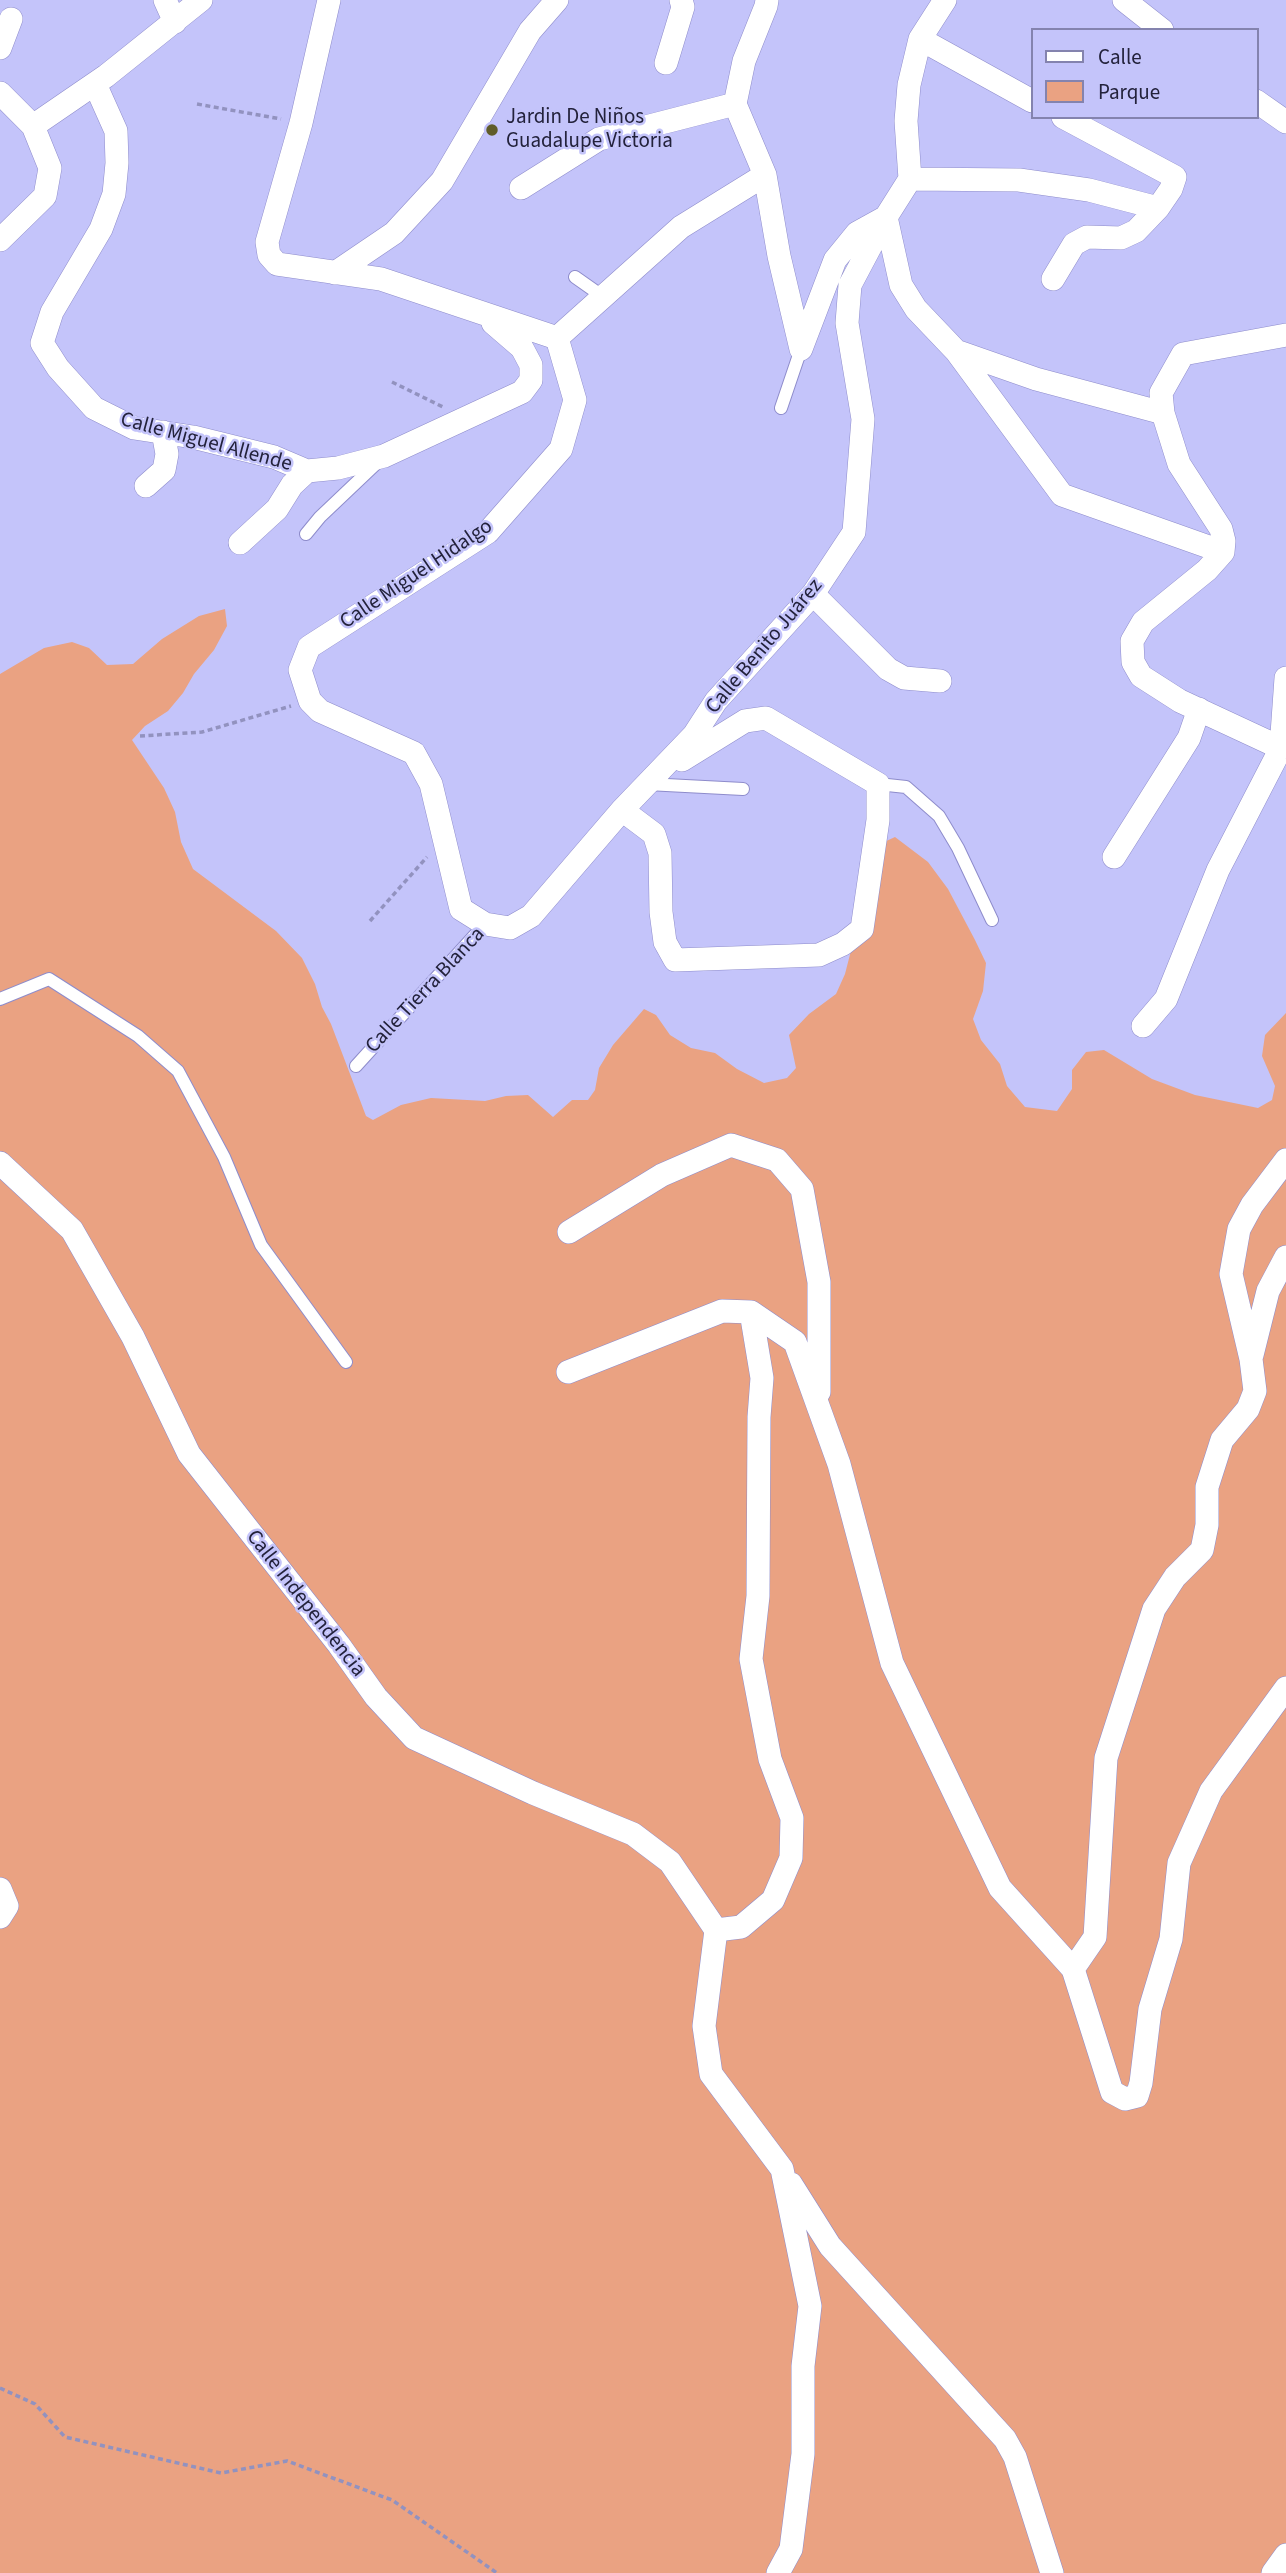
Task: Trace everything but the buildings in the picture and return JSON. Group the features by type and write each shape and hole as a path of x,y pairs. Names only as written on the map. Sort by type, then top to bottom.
{"street":[{"path":"165,0 175,22"},
{"path":"33,126 95,84 201,0"},
{"path":"329,0 301,122 267,242 269,255 277,264 381,279 556,338 681,227 765,175"},
{"path":"335,273 394,233 442,181 530,32 557,0"},
{"path":"666,64 683,7 681,0"},
{"path":"766,0 744,61 735,104 765,175 779,256 801,349"},
{"path":"945,0 920,39 909,85 906,121 910,179 1019,180 1088,190 1158,208"},
{"path":"1124,0 1159,28"},
{"path":"0,48 11,19"},
{"path":"920,39 1030,100"},
{"name":"Calle Miguel Allende","path":"95,84 116,131 114,194 101,229 52,312 42,343 58,368 94,408 134,428 193,437 274,457 307,471"},
{"path":"0,93 33,126 50,168 46,196 0,240"},
{"path":"1258,102 1286,122"},
{"path":"521,188 599,139 735,104"},
{"path":"1053,279 1074,244 1087,237 1121,238 1136,232 1158,208 1171,189 1175,177 1067,119"},
{"name":"Calle Benito Juárez","path":"650,781 694,736 716,701 813,594 854,532 863,419 847,323 850,285 886,217 910,179"},
{"path":"801,349 835,260 857,233 886,217 901,285 916,309 956,351 1062,495 1223,552"},
{"path":"240,543 277,509 292,485 307,471 338,468 384,456 522,392 531,380 531,365 522,348 480,313"},
{"path":"1281,748 1180,701 1141,676 1133,662 1132,641 1143,622 1208,570 1223,552 1221,529 1179,464 1163,413 1161,393 1183,354 1286,335"},
{"name":"Calle Miguel Hidalgo","path":"310,701 300,670 309,647 488,532 561,449 575,400 556,338"},
{"path":"956,351 1036,379 1163,413"},
{"path":"146,486 164,470 167,454 163,432"},
{"path":"813,594 888,669 904,678 940,681"},
{"path":"1143,1026 1166,999 1218,870 1281,748 1286,678"},
{"path":"310,701 320,711 414,753 431,784 461,909 485,924"},
{"path":"1114,857 1189,738 1199,709"},
{"path":"622,810 654,834 660,853 661,912 665,942 675,960 819,955 844,944 862,929 878,820 878,784 766,718 745,722 650,781"},
{"name":"Calle Tierra Blanca","path":"485,924 510,928 531,916 650,781"},
{"path":"569,1232 662,1175 732,1145 777,1160 802,1189 819,1282 819,1409"},
{"path":"1073,1969 1095,1937 1106,1758 1154,1609 1175,1577 1202,1550 1207,1525 1207,1487 1222,1440 1248,1409 1255,1391 1251,1359 1231,1274 1239,1230 1252,1205 1286,1160"},
{"name":"Calle Independencia","path":"0,1163 72,1230 133,1337 188,1454 339,1645 376,1697 414,1738 533,1793 633,1834 670,1862 716,1930"},
{"path":"1251,1359 1268,1291 1286,1257"},
{"path":"568,1372 722,1311 751,1312 794,1342 839,1464 892,1663 999,1888 1073,1969 1112,2092 1125,2099 1137,2096 1141,2083 1150,2010 1171,1939 1179,1863 1212,1791 1286,1688"},
{"path":"751,1312 762,1378 759,1417 758,1596 751,1659 770,1759 792,1818 791,1858 773,1900 741,1927 716,1930 704,2026 711,2074 782,2169 830,2246 1005,2439 1015,2457 1052,2573"},
{"path":"0,1889 7,1906 0,1917"},
{"path":"778,2573 791,2549 803,2454 803,2366 810,2306 782,2169"},
{"path":"1273,2573 1286,2555"}],"lane":[{"path":"575,277 601,296"},
{"path":"781,408 801,349"},
{"path":"306,534 320,517 384,456"},
{"path":"650,781 743,789"},
{"path":"878,784 906,787 939,816 958,848 992,920"},
{"name":"Calle Tierra Blanca","path":"356,1066 485,924"},
{"path":"0,999 49,979 138,1036 178,1071 224,1157 261,1245 346,1362"}],"path":[{"path":"197,104 301,122"},
{"path":"392,382 468,419"},
{"path":"140,736 202,732 310,701"},
{"path":"370,921 445,838"},
{"path":"0,2388 35,2404 65,2437 221,2473 287,2461 369,2491 392,2500 497,2573"}],"green space":[{"path":"225,609 227,626 214,650 168,711 145,726 132,740 164,788 175,812 181,842 193,869 276,931 302,958 315,984 366,1116 373,1120 401,1105 431,1098 485,1101 528,1095 553,1117 572,1100 588,1100 595,1090 599,1068 613,1045 644,1009 656,1015 670,1035 691,1048 715,1053 737,1069 764,1083 787,1078 796,1068 789,1035 809,1014 836,994 845,974 855,935 869,849 895,837 928,862 948,889 975,940 986,963 983,991 973,1019 981,1040 1000,1064 1007,1086 1025,1107 1057,1111 1072,1089 1072,1070 1086,1052 1104,1050 1152,1079 1195,1095 1258,1108 1272,1100 1275,1086 1262,1056 1265,1035 1286,1013 1286,2573 0,2573 0,674 44,648 72,642 89,648 107,665 133,664 162,639 199,616"}],"place":[{"name":"Jardin De Niños Guadalupe Victoria","path":"492,130"}]}
